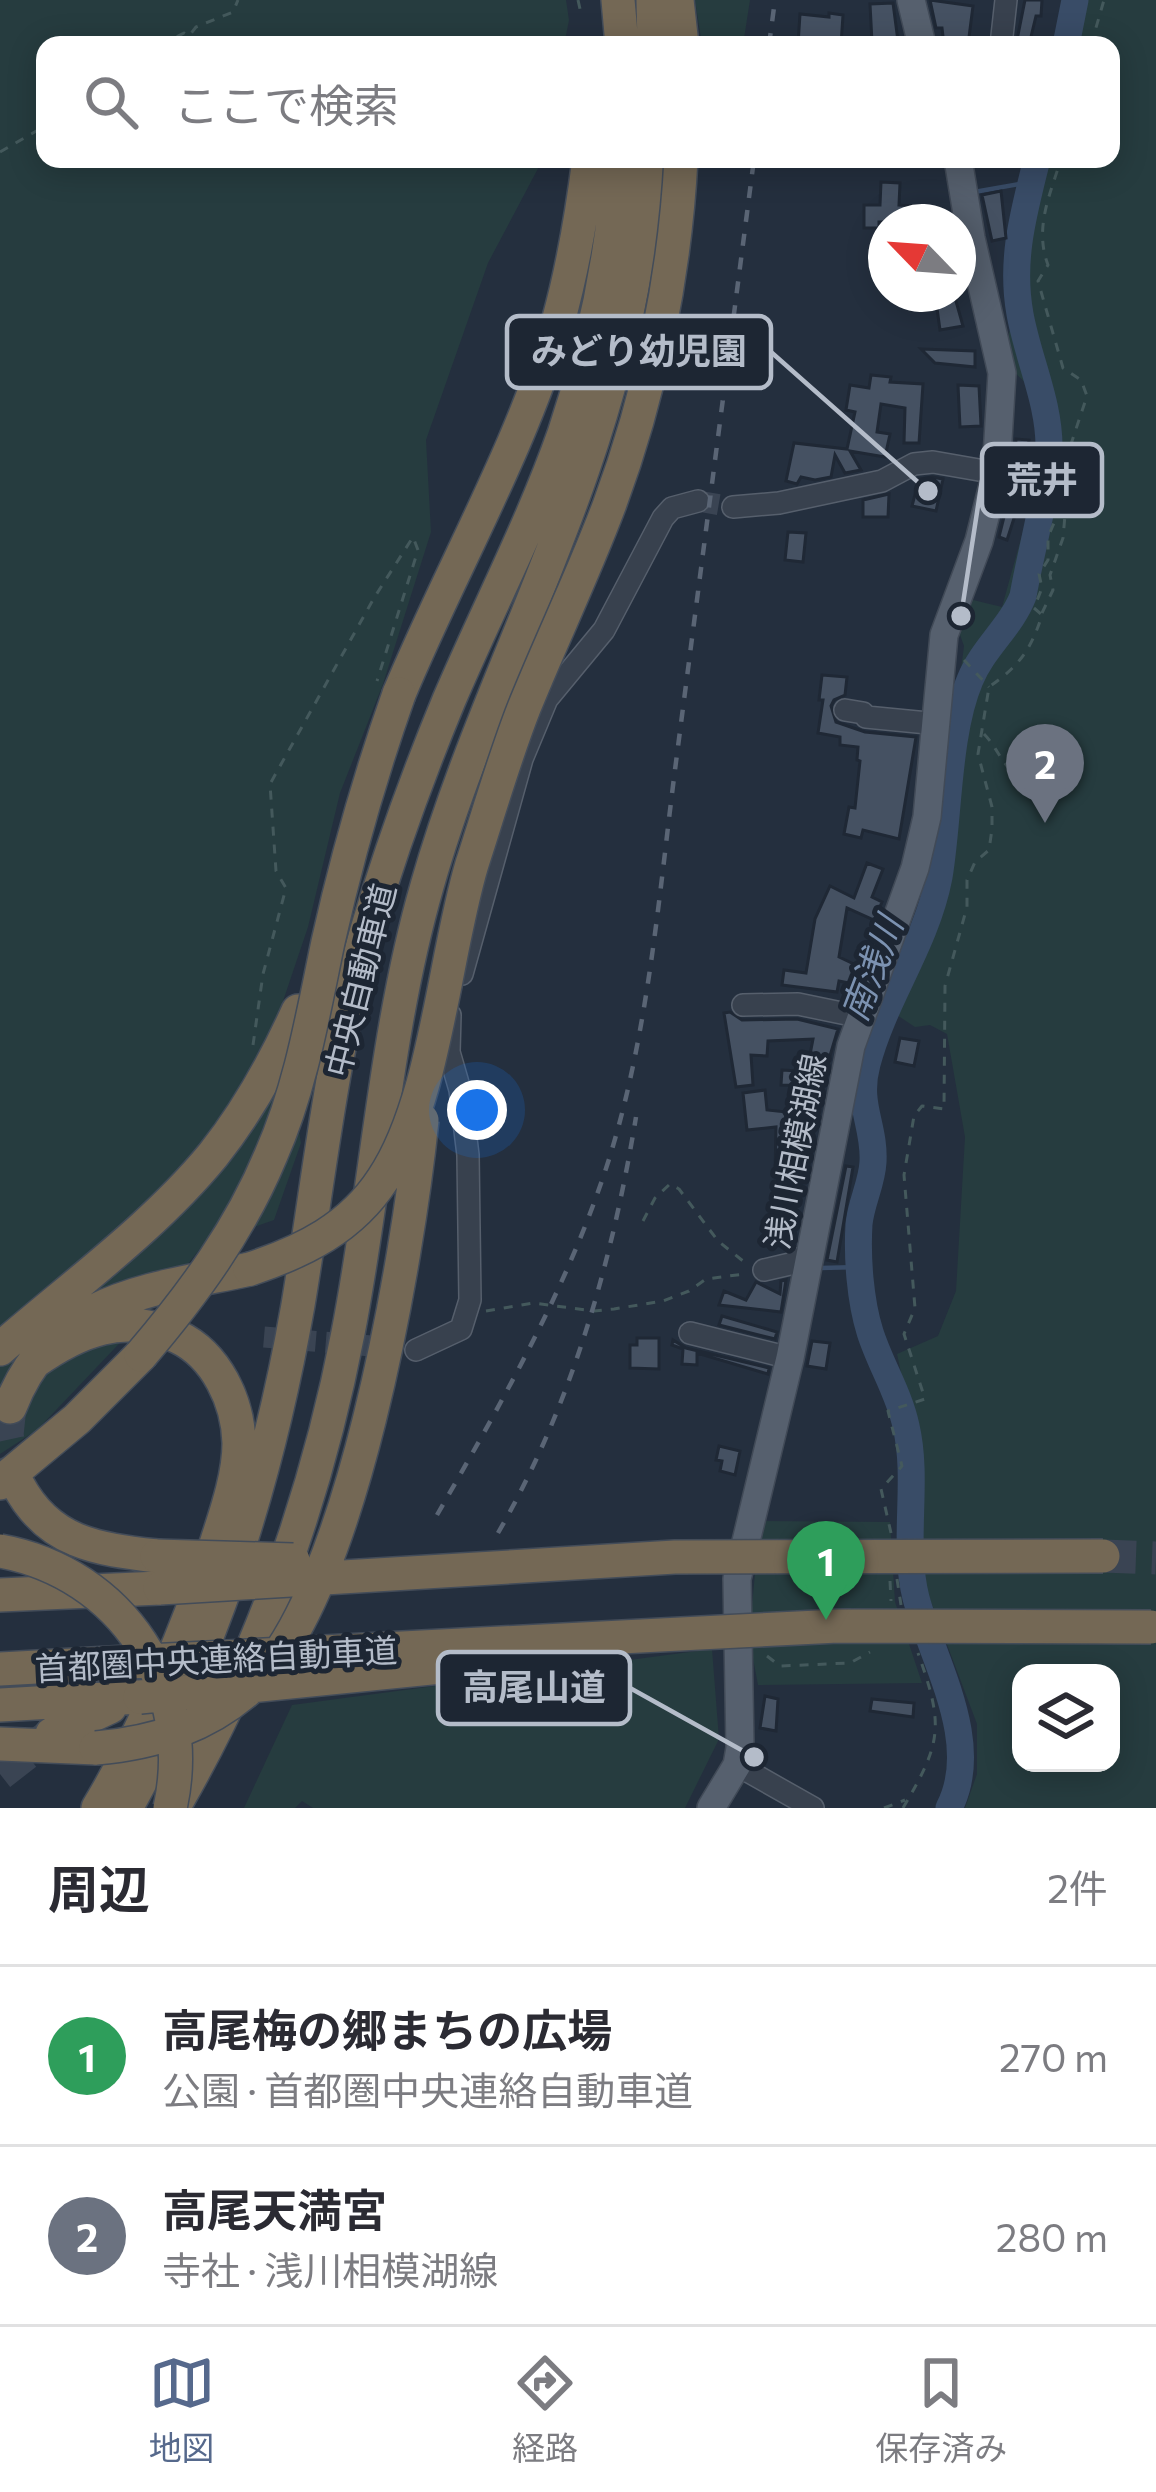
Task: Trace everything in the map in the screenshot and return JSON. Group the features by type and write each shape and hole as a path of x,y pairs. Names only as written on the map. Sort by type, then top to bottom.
{"highway":[{"path":"618,0 621,36"},
{"path":"652,0 654,36"},
{"path":"677,0 681,36"},
{"path":"589,4 596,36"},
{"path":"159,1572 57,1531 9,1484 141,1355 182,1307 217,1257 272,1155 302,1066 388,691 513,440 557,325 588,168"},
{"name":"中央自動車道","path":"126,1808 192,1676 247,1527 275,1420 338,1049 366,934 405,810 563,435 606,275 619,168"},
{"name":"中央自動車道","path":"171,1808 208,1745 263,1622 325,1435 349,1330 382,1094 412,937 463,774 567,515 610,388 631,301 649,168"},
{"path":"10,1408 34,1362 56,1335 97,1308 137,1293 250,1269 316,1242 352,1216 384,1179 408,1130 463,900 496,790 522,713 608,506 646,387 668,274 680,168"},
{"path":"0,1349 158,1211 211,1157 256,1092 298,1011 372,771"},
{"path":"0,1744 96,1748 155,1740 208,1718 267,1670 302,1617 337,1525 392,1313 412,1206 430,1047"},
{"path":"34,1362 87,1330 119,1324 158,1329 195,1348 215,1370 238,1428 238,1458 206,1572 152,1705 98,1808"},
{"path":"0,1551 74,1577 109,1603 136,1632 156,1666 171,1712 176,1750 171,1808"},
{"path":"0,1595 159,1572 675,1557 1103,1556"},
{"name":"首都圏中央連絡自動車道","path":"0,1669 924,1624 1151,1627"},
{"path":"0,1705 121,1701 420,1671 699,1634"},
{"path":"52,1734 121,1701"}],"main road":[{"path":"911,0 920,36"},
{"name":"浅川相模湖線","path":"711,1808 737,1765 742,1724 737,1579 790,1358 848,1062 915,868 927,818 944,635 980,542 996,473 1002,373 959,168"}],"street":[{"path":"1002,36 1006,0"},
{"path":"733,507 779,503 882,481 914,464 933,462 996,473"},
{"path":"416,1350 461,1329 468,1315 468,1155 460,1090 449,1052 450,1015 522,759 547,699 604,630 663,518 672,508 698,501"},
{"path":"845,710 866,717 938,724"},
{"path":"743,1005 798,1004 861,1018"},
{"path":"764,1270 790,1264 811,1252"},
{"path":"690,1334 790,1358"},
{"path":"737,1765 813,1808"}],"path":[{"path":"189,36 196,27 232,12 238,0"},
{"path":"578,0 589,4"},
{"path":"1093,36 1104,0"},
{"path":"0,152 36,130"},
{"path":"1042,615 1034,608 1042,588 1039,574 1048,560 1048,537 1066,495 1070,447 1088,396 1081,380 1063,368 1038,281 1048,266 1041,245 1043,218 1058,168"},
{"path":"892,1536 881,1490 902,1466 888,1411 925,1400 904,1334 915,1308 904,1175 914,1116 922,1106 944,1109 945,986 967,907 967,880 975,862 988,850 992,829 992,807 978,754 989,687 1031,650 1053,590 1050,575 1063,538 1065,515 1059,512"},
{"path":"253,1049 263,974 286,888 275,871 270,784 413,538 418,550 388,634 388,691"},
{"path":"967,663 989,687"},
{"path":"983,732 999,749 1004,764 1034,790 1044,812"},
{"path":"643,1221 655,1198 670,1184 718,1241 743,1262 764,1270"},
{"path":"468,1315 533,1303 614,1309 663,1301 706,1279 764,1270"},
{"path":"896,1571 907,1622"},
{"path":"902,1808 931,1758 937,1706 914,1642"},
{"path":"884,1808 908,1799"}],"green space":[{"path":"0,0 566,0 566,36 36,36 36,168 538,168 488,263 426,440 431,532 383,684 340,793 308,927 279,1013 301,1143 274,1220 203,1245 153,1308 37,1430 0,1454"},
{"path":"695,0 750,0 744,36 701,36"},
{"path":"1086,0 1156,0 1156,1808 965,1808 977,1774 977,1724 919,1570 923,1477 897,1354 938,1336 956,1291 965,1137 947,1034 930,1025 915,1027 897,1015 924,957 964,646 959,632 969,599 1002,607 1035,488 1040,442 1036,393 1009,367 1009,333 1023,284 1026,229 1045,168 1120,168 1120,36 1080,36"},
{"path":"760,1521 890,1522 895,1602 922,1683 758,1685 749,1637"},
{"path":"712,1649 719,1739 685,1808 313,1808 302,1801 295,1808 244,1808 292,1705"}],"building":[{"path":"930,0 973,6 969,36 943,36 942,28 936,28"},
{"path":"1025,0 1042,0 1041,16 1036,16 1031,36 1018,36"},
{"path":"893,3 897,36 872,36 870,4"},
{"path":"829,13 843,15 842,36 799,36 800,14 829,17"},
{"path":"881,182 900,183 899,204 880,204"},
{"path":"1001,191 1006,238 992,241 982,195"},
{"path":"864,205 868,205 868,228 864,228"},
{"path":"938,312 959,312 963,326 940,330"},
{"path":"921,349 975,351 975,367 935,363"},
{"path":"871,375 891,377 890,382 923,384 919,443 904,443 905,408 881,404 877,432 890,434 885,457 850,451 861,470 845,473 835,455 831,477 801,477 797,484 786,481 794,443 847,449 855,412 846,410 850,385 869,388"},
{"path":"958,385 979,386 981,426 960,427"},
{"path":"1016,439 1029,440 1020,496 1026,498 1021,510 1017,509 1007,540 999,537 1014,477"},
{"path":"919,479 943,479 936,511 912,506"},
{"path":"889,494 888,517 863,517 863,500"},
{"path":"788,532 806,533 803,562 785,560"},
{"path":"822,675 847,677 845,695 831,706 836,722 865,732 916,737 899,839 863,830 861,838 844,834 849,807 855,808 860,761 858,747 840,745 840,737 818,733"},
{"path":"867,863 883,869 872,897 882,902 874,920 847,908 839,957 860,967 854,984 839,981 837,992 782,985 784,970 806,973 815,919 830,886 854,898"},
{"path":"724,1013 742,1020 797,1019 838,1029 826,1069 808,1065 813,1039 768,1041 767,1056 751,1055 753,1085 736,1087"},
{"path":"900,1038 919,1041 914,1066 895,1062"},
{"path":"782,1070 814,1072 814,1086 781,1085"},
{"path":"765,1090 767,1110 796,1113 793,1142 809,1141 809,1158 796,1159 797,1176 775,1176 776,1127 747,1130 743,1093"},
{"path":"846,1166 853,1167 837,1262 827,1260"},
{"path":"786,1280 781,1312 719,1305 724,1291 746,1300 756,1282 780,1294 781,1281"},
{"path":"722,1316 777,1332 775,1339 719,1325"},
{"path":"637,1338 659,1338 659,1369 630,1368 630,1345 637,1345"},
{"path":"673,1340 686,1348 769,1368 768,1374 697,1353 697,1365 682,1364 683,1349 672,1345"},
{"path":"812,1341 830,1343 826,1369 807,1366"},
{"path":"719,1446 740,1451 735,1475 720,1471"},
{"path":"765,1696 778,1699 776,1731 760,1728"},
{"path":"872,1699 914,1703 913,1717 870,1711"}],"waterway":[{"name":"南浅川","path":"1068,36 1075,0"},
{"name":"南浅川","path":"949,1808 958,1783 958,1729 912,1577 906,1426 870,1332 862,1292 859,1224 873,1162 864,1078 874,1040 933,902 962,702 976,668 1023,596 1042,504 1048,433 1017,294 1020,236 1035,168"},
{"path":"974,192 1031,182"},
{"path":"820,1268 861,1267"}],"tunnel":[{"path":"698,501 733,507"},
{"path":"264,1337 395,1348"},
{"path":"10,1407 7,1435 18,1485"},
{"path":"1103,1556 1156,1558"},
{"path":"0,1774 50,1735"}],"railway":[{"path":"770,36 775,0"},
{"path":"437,1515 555,1296 594,1203 623,1108 651,960 753,168"},
{"path":"498,1533 547,1434 586,1331 615,1225 636,1117"}],"place":[{"name":"みどり幼児園","path":"928,491"},
{"name":"荒井","path":"961,616"},
{"name":"高尾天満宮","path":"1045,823"},
{"name":"高尾梅の郷まちの広場","path":"826,1620"},
{"name":"高尾山道","path":"754,1757"}]}
